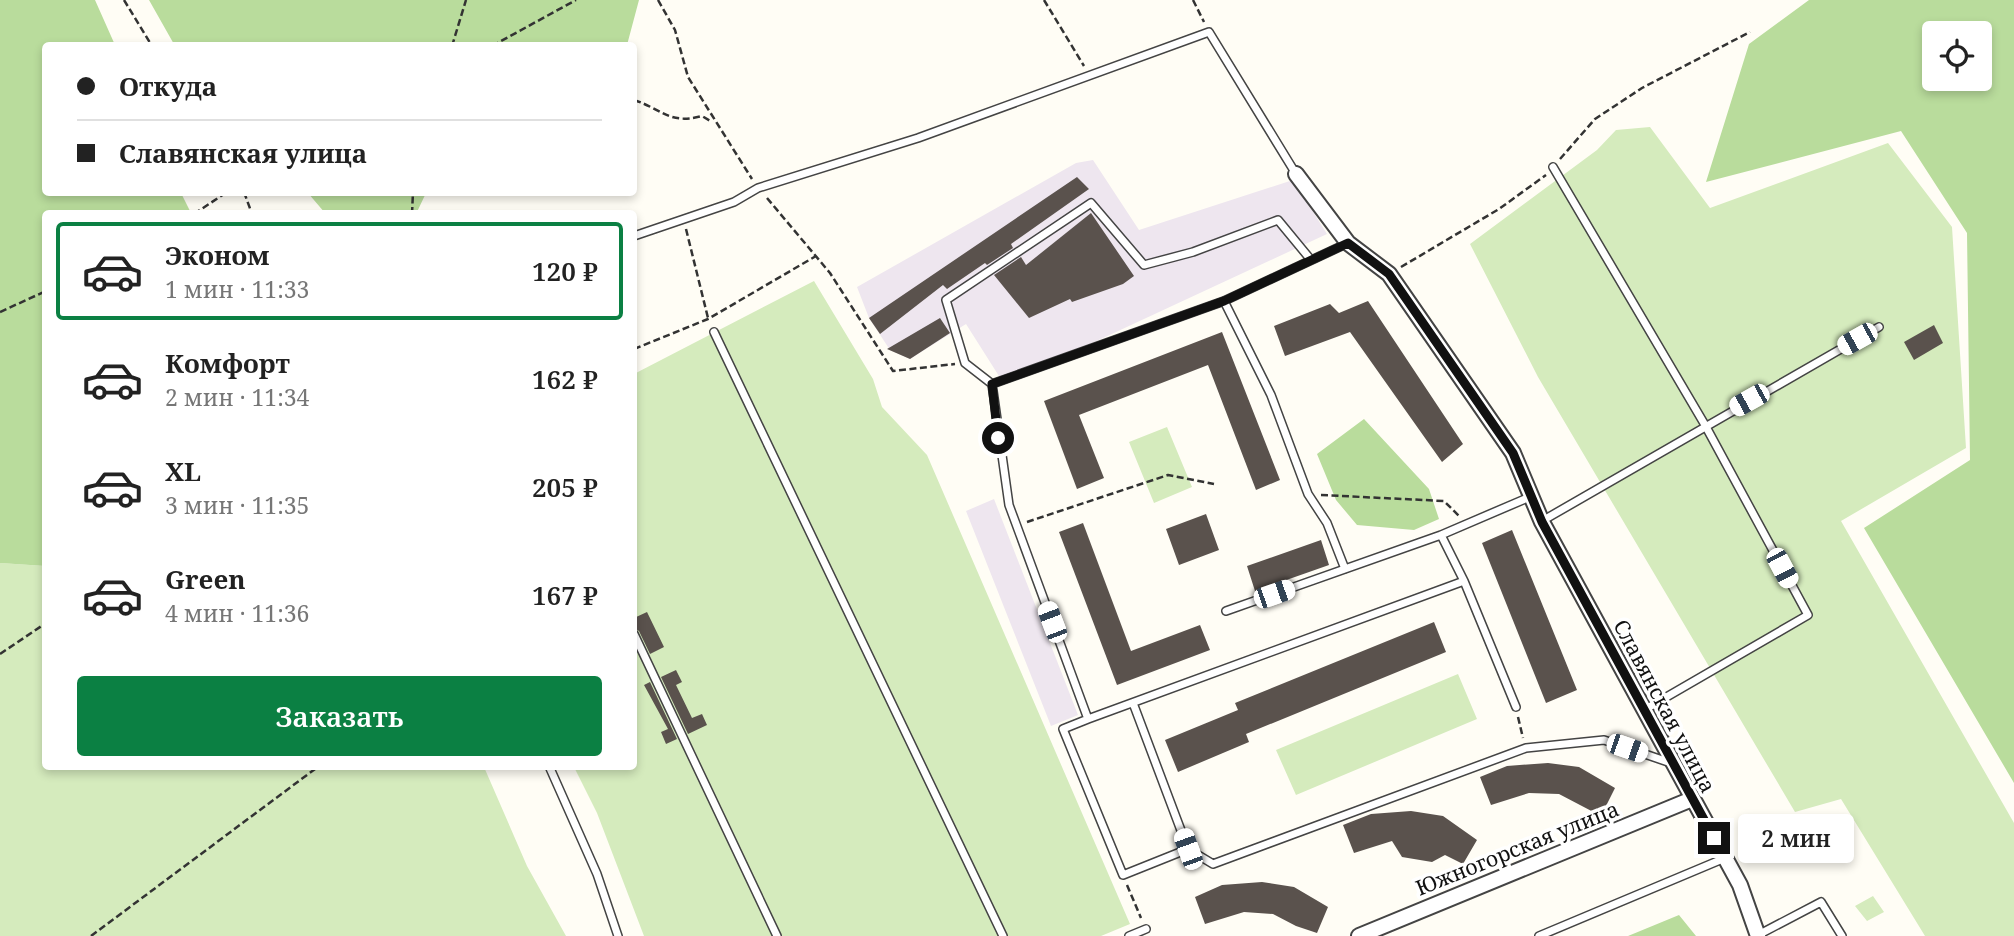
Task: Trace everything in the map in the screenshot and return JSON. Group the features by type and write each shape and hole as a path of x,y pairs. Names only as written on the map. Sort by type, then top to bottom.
{"street":[{"name":"Славянская улица","path":"1296,174 1348,243 1389,274 1513,453 1542,522 1740,885 1758,936"},
{"name":"Южногорская улица","path":"1359,936 1692,799"}],"lane":[{"path":"637,235 734,202 758,188 918,138 1209,32 1296,174"},
{"path":"1553,167 1705,425 1808,615 1643,710"},
{"path":"1088,719 1009,505 992,384 965,363 946,300 1091,203 1144,265 1193,252 1278,220 1311,260"},
{"path":"992,384 1224,301 1348,243"},
{"path":"1224,301 1270,395 1308,495 1327,523 1345,569"},
{"path":"1542,522 1705,425 1879,327"},
{"path":"714,332 1003,936"},
{"path":"1226,611 1441,535 1531,496"},
{"path":"1441,535 1465,581 1516,707"},
{"path":"1188,849 1123,875 1063,729 1465,581"},
{"path":"637,640 777,936"},
{"path":"1133,703 1188,849 1213,864 1526,748 1604,740 1672,763"},
{"path":"551,770 592,861 618,936"},
{"path":"1539,936 1725,858"},
{"path":"1758,936 1821,902 1842,936"},
{"path":"1129,936 1146,929"}],"path":[{"path":"124,0 150,42"},
{"path":"453,42 466,0"},
{"path":"499,42 576,0"},
{"path":"658,0 675,30 688,77 715,123 758,188 830,273 893,371 965,363"},
{"path":"1044,0 1089,76"},
{"path":"1193,0 1209,32"},
{"path":"1389,274 1499,209 1553,167 1595,119 1642,88 1750,32"},
{"path":"637,101 648,104 661,115 685,121 702,116 715,123"},
{"path":"200,210 221,196"},
{"path":"684,219 708,319 714,332"},
{"path":"637,348 708,319 816,256"},
{"path":"0,313 42,293"},
{"path":"1016,525 1168,475 1214,484"},
{"path":"1308,495 1444,501 1467,524"},
{"path":"0,654 42,626"},
{"path":"1516,707 1526,748"},
{"path":"90,936 314,770"},
{"path":"1123,875 1146,929"}],"shaded area":[{"path":"1093,160 1139,230 1293,180 1327,234 1004,384 966,324 910,359 890,350 869,318 857,287 1076,163"},
{"path":"994,499 1078,715 1051,726 966,511"}],"green space":[{"path":"0,0 95,0 114,42 42,42 42,196 182,196 190,210 42,210 42,566 0,563"},
{"path":"149,0 639,0 628,42 173,42"},
{"path":"1809,0 2014,0 2014,783 1864,528 1970,460 1967,233 1901,131 1706,182 1749,44"},
{"path":"1650,127 1710,208 1888,143 1952,227 1966,448 1841,521 2014,823 2014,936 1925,936 1841,799 1795,812 1538,377 1470,244 1597,150 1616,130"},
{"path":"311,196 425,196 418,210 322,210"},
{"path":"814,281 873,379 882,407 927,455 1130,924 1101,936 644,936 597,813 576,770 637,770 637,372"},
{"path":"1364,419 1429,489 1439,519 1414,530 1357,525 1336,500 1317,454"},
{"path":"1167,427 1192,487 1154,503 1129,442"},
{"path":"0,563 42,566 42,770 485,770 527,866 566,936 0,936"},
{"path":"1458,674 1477,719 1296,795 1276,750"},
{"path":"1873,896 1884,912 1867,921 1855,906"},
{"path":"1679,915 1696,936 1628,936"}],"building":[{"path":"1077,177 1089,189 1011,244 1013,248 947,289 943,285 880,334 869,318"},
{"path":"1091,213 1134,276 1123,284 1072,302 1070,299 1029,318 994,275 1021,257 1026,265"},
{"path":"1368,301 1463,444 1442,462 1350,332 1285,356 1274,326 1330,304 1339,313"},
{"path":"940,318 950,333 910,359 887,349"},
{"path":"1934,325 1943,343 1914,360 1904,342"},
{"path":"1222,332 1280,480 1256,490 1208,365 1079,415 1104,478 1077,489 1044,401"},
{"path":"1206,514 1219,550 1179,565 1166,529"},
{"path":"1083,523 1131,651 1200,625 1210,650 1117,685 1059,532"},
{"path":"1512,530 1577,690 1546,703 1482,543"},
{"path":"1321,540 1329,565 1255,591 1247,566"},
{"path":"647,612 664,647 650,654 637,630 637,617"},
{"path":"1434,622 1446,652 1246,734 1249,742 1178,772 1165,740 1238,710 1235,703"},
{"path":"676,670 682,682 676,685 692,718 702,714 707,725 688,734 661,677"},
{"path":"650,682 677,739 666,744 661,732 668,729 644,685"},
{"path":"1548,763 1579,767 1615,788 1601,816 1559,794 1529,793 1491,805 1480,777 1507,766"},
{"path":"1411,811 1443,816 1477,840 1463,864 1445,855 1432,862 1402,857 1392,841 1354,853 1343,825 1371,814"},
{"path":"1262,882 1294,887 1328,907 1317,933 1273,914 1244,912 1205,924 1195,897 1222,885"}],"route":[{"path":"998,438 992,384 1224,301 1348,243 1389,274 1513,453 1542,522 1714,838"}]}
